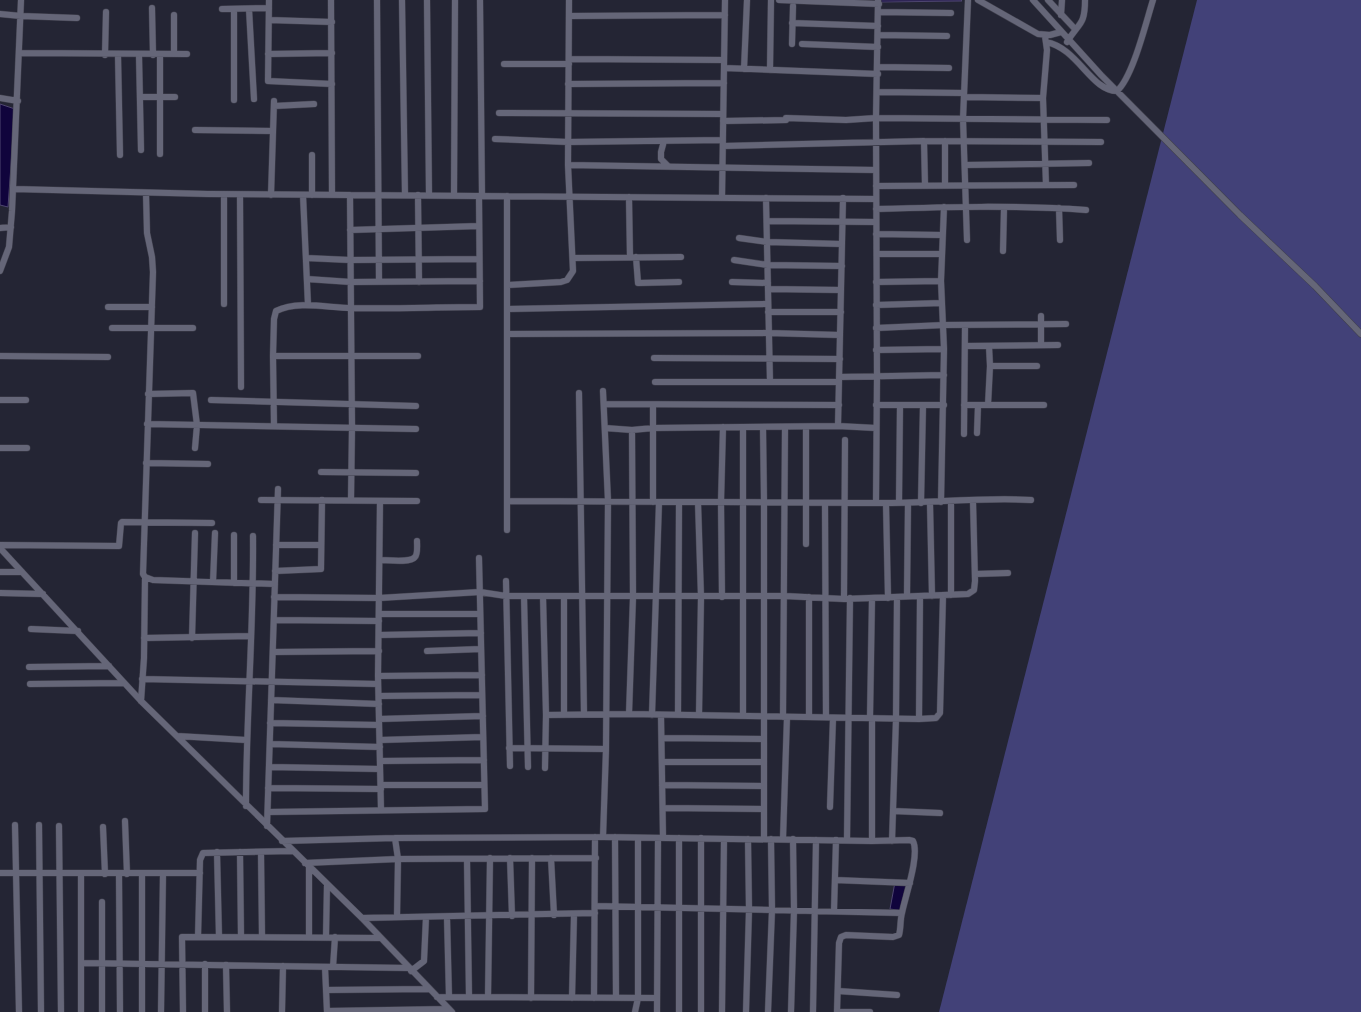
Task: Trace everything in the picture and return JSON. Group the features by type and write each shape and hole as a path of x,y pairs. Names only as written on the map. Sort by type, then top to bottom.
{"street":[{"path":"0,271 9,247 14,189 21,0"},
{"path":"269,0 268,81 332,84"},
{"path":"331,0 332,195"},
{"path":"377,0 377,195 379,282"},
{"path":"402,0 405,195"},
{"path":"427,0 429,196"},
{"path":"454,196 455,0"},
{"path":"274,426 273,356 274,319 276,311 283,308 308,305 351,308 480,307 480,0"},
{"path":"507,284 568,280 573,271 568,166 569,0"},
{"path":"722,198 725,0"},
{"path":"744,69 747,0"},
{"path":"770,70 771,0"},
{"path":"779,0 878,2 878,92 876,118 876,503"},
{"path":"967,240 963,118 968,0"},
{"path":"978,0 1063,48 1072,54 1106,89 1118,91"},
{"path":"1033,0 1068,40 1118,91 1240,215 1315,286 1361,334"},
{"path":"1048,0 1075,29"},
{"path":"1061,15 1062,0"},
{"path":"1063,48 1075,29 1081,25 1085,17 1085,0"},
{"path":"1118,91 1121,88 1132,64 1153,0"},
{"path":"792,44 793,6"},
{"path":"152,8 160,98 160,154"},
{"path":"222,9 269,8"},
{"path":"234,9 234,100"},
{"path":"249,9 254,98"},
{"path":"106,12 106,55"},
{"path":"878,12 951,13"},
{"path":"0,14 77,18"},
{"path":"174,15 174,54"},
{"path":"569,16 725,15"},
{"path":"269,20 332,22"},
{"path":"792,23 878,26"},
{"path":"1046,39 1061,32"},
{"path":"878,35 947,36"},
{"path":"1046,39 1044,98 1046,185"},
{"path":"802,44 878,47"},
{"path":"20,52 106,55 187,54"},
{"path":"268,54 332,53"},
{"path":"118,55 120,155"},
{"path":"139,55 141,150"},
{"path":"504,64 569,61 724,60"},
{"path":"878,67 949,68"},
{"path":"724,68 878,74"},
{"path":"568,84 724,83"},
{"path":"878,92 1044,98"},
{"path":"140,98 175,97"},
{"path":"0,98 18,101"},
{"path":"271,195 274,103 314,104"},
{"path":"499,113 723,114"},
{"path":"723,121 786,119 846,120 876,118 1107,120"},
{"path":"195,130 273,131"},
{"path":"495,139 568,142 664,141 723,143 876,143 924,141 1101,142"},
{"path":"664,141 661,159 668,166"},
{"path":"924,141 925,185"},
{"path":"945,141 945,185"},
{"path":"312,155 312,195"},
{"path":"965,165 1089,163"},
{"path":"568,166 668,166 876,170"},
{"path":"876,186 1074,185"},
{"path":"14,189 240,195 876,198"},
{"path":"141,701 144,638 144,522 152,307 152,257 147,233 146,192"},
{"path":"224,194 224,304"},
{"path":"240,195 241,386"},
{"path":"303,195 308,305"},
{"path":"350,195 352,403 351,500"},
{"path":"418,196 419,282"},
{"path":"507,196 507,530"},
{"path":"629,197 633,257 638,283 678,282"},
{"path":"766,198 768,358 770,382"},
{"path":"838,426 843,198"},
{"path":"941,502 944,404 944,325 941,281 944,207"},
{"path":"876,209 944,207 1060,208 1086,210"},
{"path":"1003,251 1004,208"},
{"path":"1060,208 1060,240"},
{"path":"767,221 876,222"},
{"path":"350,230 479,226"},
{"path":"0,228 10,227"},
{"path":"876,234 942,235"},
{"path":"739,238 767,242 842,244"},
{"path":"877,254 942,254"},
{"path":"573,258 681,257"},
{"path":"306,258 350,260 479,259"},
{"path":"734,260 768,265 842,266"},
{"path":"307,279 351,282 480,281"},
{"path":"876,282 941,281"},
{"path":"732,282 768,286 841,290"},
{"path":"876,305 942,303"},
{"path":"507,309 768,304"},
{"path":"108,307 152,307"},
{"path":"768,312 841,312"},
{"path":"1041,316 1041,345"},
{"path":"876,328 944,325 1066,324"},
{"path":"964,434 965,325"},
{"path":"112,328 193,328"},
{"path":"507,334 768,332 840,335"},
{"path":"965,346 1058,345"},
{"path":"988,405 990,366 989,346"},
{"path":"876,350 944,349"},
{"path":"0,356 108,358"},
{"path":"273,356 418,356"},
{"path":"654,358 840,359"},
{"path":"990,366 1037,366"},
{"path":"654,382 770,382 944,375"},
{"path":"603,391 608,502 608,597 605,714 606,749 603,837"},
{"path":"148,394 193,393 197,425 195,448"},
{"path":"579,393 584,714"},
{"path":"0,400 26,400"},
{"path":"211,400 416,406"},
{"path":"604,404 839,405"},
{"path":"876,404 944,404"},
{"path":"899,503 900,404"},
{"path":"921,503 923,404"},
{"path":"652,715 656,502 653,405"},
{"path":"964,405 1044,405"},
{"path":"977,433 978,405"},
{"path":"147,424 352,426 416,429"},
{"path":"605,428 632,430 653,428 838,426 876,428"},
{"path":"722,596 721,502 723,427"},
{"path":"743,427 744,716"},
{"path":"762,427 764,502 764,809 772,910 768,1012"},
{"path":"783,839 785,717 785,427"},
{"path":"806,427 806,544"},
{"path":"629,714 633,597 632,430"},
{"path":"846,440 844,503 850,718 847,840"},
{"path":"0,448 27,448"},
{"path":"146,463 208,464"},
{"path":"321,472 416,473"},
{"path":"267,826 278,489"},
{"path":"507,501 930,503 1003,498 1031,500"},
{"path":"261,500 417,501"},
{"path":"275,571 321,569 322,500"},
{"path":"380,501 378,684 381,810"},
{"path":"274,597 379,598 480,592 506,596 722,596 744,598 785,596 826,598 888,598 951,595 972,592 975,574 973,501"},
{"path":"678,715 679,502"},
{"path":"698,502 701,597 699,715"},
{"path":"951,502 951,595"},
{"path":"825,503 826,718"},
{"path":"886,503 888,598"},
{"path":"908,503 908,596"},
{"path":"930,503 932,596"},
{"path":"0,547 118,546 121,523 212,523"},
{"path":"192,638 195,533"},
{"path":"213,582 215,533"},
{"path":"234,535 234,583"},
{"path":"246,806 246,740 253,584 253,536"},
{"path":"380,560 400,561 414,559 416,556 417,541"},
{"path":"276,545 321,545"},
{"path":"0,547 141,701 246,806 362,918 450,1011"},
{"path":"268,812 485,809 479,558"},
{"path":"0,572 22,572"},
{"path":"975,574 1008,573"},
{"path":"145,577 153,580 275,584"},
{"path":"506,581 510,766"},
{"path":"0,593 43,594"},
{"path":"546,715 629,714 896,719 936,718 940,713 943,595"},
{"path":"524,596 528,767"},
{"path":"543,596 546,715 545,768"},
{"path":"564,596 564,715"},
{"path":"919,719 920,596"},
{"path":"809,597 809,717"},
{"path":"892,841 896,719 897,597"},
{"path":"872,598 872,842"},
{"path":"379,614 480,614"},
{"path":"274,620 379,622"},
{"path":"31,629 78,631"},
{"path":"379,635 481,633"},
{"path":"144,638 250,636"},
{"path":"427,651 481,649"},
{"path":"273,652 379,651"},
{"path":"29,667 109,666"},
{"path":"378,676 482,675"},
{"path":"142,679 272,680 378,684"},
{"path":"30,684 124,683"},
{"path":"379,696 482,695"},
{"path":"271,700 379,704"},
{"path":"657,1012 663,808 661,715"},
{"path":"270,722 379,722 483,716"},
{"path":"830,807 833,718"},
{"path":"177,736 246,740"},
{"path":"270,744 380,744 483,737"},
{"path":"662,738 764,739"},
{"path":"509,748 606,749"},
{"path":"380,761 484,760"},
{"path":"662,762 764,762"},
{"path":"269,766 380,769"},
{"path":"268,788 484,785"},
{"path":"662,785 764,786"},
{"path":"663,808 764,809"},
{"path":"893,812 940,813"},
{"path":"125,820 128,874"},
{"path":"15,825 19,1012"},
{"path":"39,825 41,1012"},
{"path":"59,826 61,1012"},
{"path":"103,827 105,874"},
{"path":"282,840 603,837 847,840 872,842 909,840 914,843 915,852 910,883 902,912 899,933 897,936 884,937 857,934 846,935 841,938 839,943 837,1012 870,1012"},
{"path":"395,838 398,859 397,917"},
{"path":"594,998 596,838"},
{"path":"615,838 616,998"},
{"path":"635,1012 638,998 638,838"},
{"path":"679,838 679,1012"},
{"path":"701,838 701,1012"},
{"path":"722,1012 725,909 724,839"},
{"path":"746,1012 749,910 748,839"},
{"path":"791,1012 794,910 793,839"},
{"path":"814,1012 816,840"},
{"path":"834,911 836,840"},
{"path":"198,937 201,856 203,853 293,851"},
{"path":"217,852 219,937"},
{"path":"240,852 242,937"},
{"path":"261,852 262,937"},
{"path":"488,997 491,916 490,858"},
{"path":"510,858 512,916"},
{"path":"531,998 532,858"},
{"path":"552,858 554,915"},
{"path":"307,865 398,859 596,858"},
{"path":"467,859 469,997"},
{"path":"307,865 309,937"},
{"path":"0,873 200,873"},
{"path":"161,1012 163,873"},
{"path":"81,874 82,1012"},
{"path":"120,874 120,1012"},
{"path":"142,874 142,1012"},
{"path":"835,880 910,883"},
{"path":"326,937 327,884"},
{"path":"102,902 102,1012"},
{"path":"596,906 902,912"},
{"path":"362,918 532,916 595,913"},
{"path":"572,998 574,914"},
{"path":"82,962 410,970 424,961 426,917"},
{"path":"447,917 449,997"},
{"path":"183,1012 182,937 380,938"},
{"path":"333,967 335,937"},
{"path":"205,964 205,1012"},
{"path":"226,965 226,1012"},
{"path":"282,1012 283,966"},
{"path":"325,967 327,1011 450,1011"},
{"path":"326,990 429,989"},
{"path":"838,991 897,995"},
{"path":"437,997 657,998"}],"shaded area":[{"path":"880,0 961,0 962,1 880,2"},
{"path":"1197,0 1361,0 1361,1012 939,1012"},
{"path":"0,104 15,109 8,207 0,205"},
{"path":"895,882 911,886 904,911 890,909"}]}
